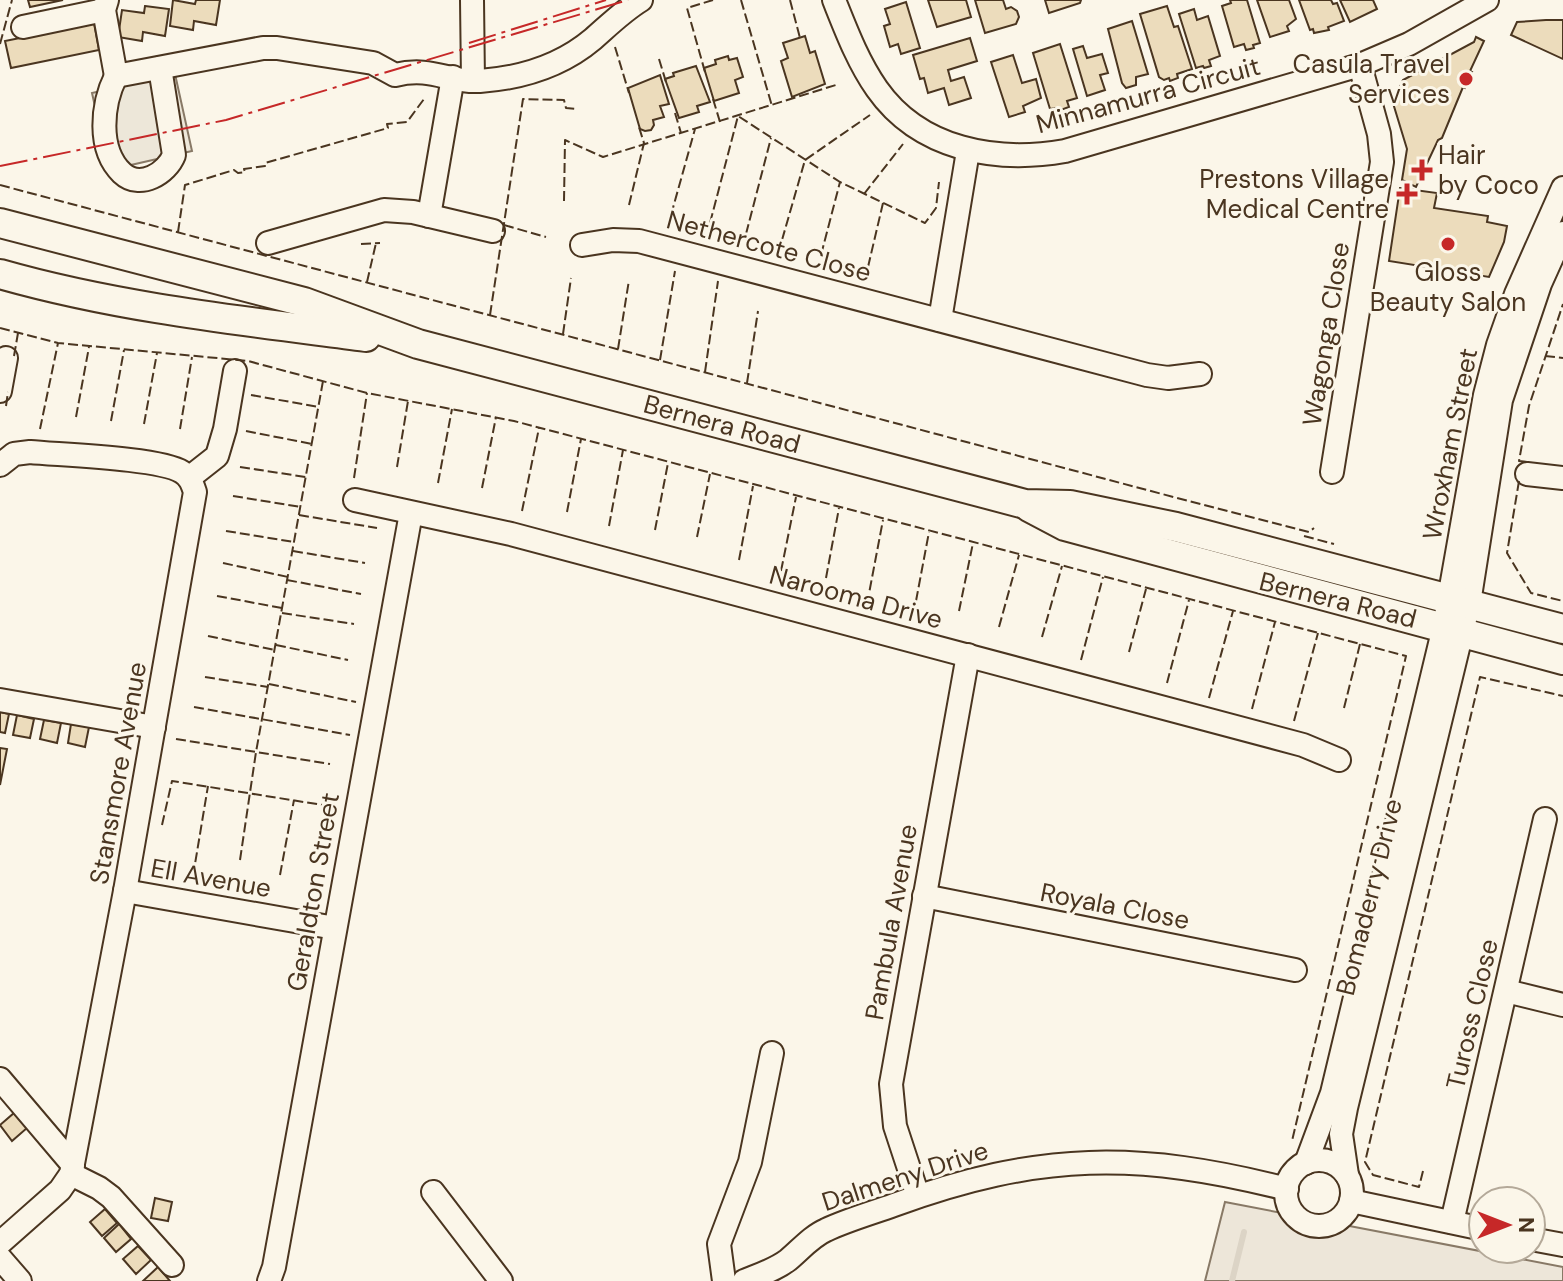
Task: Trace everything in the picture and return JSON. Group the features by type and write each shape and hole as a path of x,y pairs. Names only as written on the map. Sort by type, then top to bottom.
{"main road":[{"name":"Bernera Road","path":"0,223 304,302 418,344 1025,504 1070,505 1164,524 1563,629"},
{"name":"Bernera Road","path":"3,276 154,307 418,344"},
{"name":"Bernera Road","path":"1025,504 1065,526 1563,660"}],"street":[{"path":"429,216 463,79 472,0"},
{"path":"116,76 277,48 373,63 395,75 427,71 463,79 520,76 565,58 641,0"},
{"name":"Minnamurra Circuit","path":"834,0 866,69 884,97 921,128 968,151 1005,156 1065,151 1360,65 1418,40 1487,0"},
{"path":"23,27 106,5 116,76 104,108 108,146 122,173 131,178 147,179 170,166 174,155 160,68"},
{"name":"Wagonga Close","path":"1332,472 1382,162 1379,134 1360,65"},
{"path":"940,320 968,151"},
{"name":"Wroxham Street","path":"1459,601 1474,451 1498,345 1521,282 1563,188"},
{"path":"268,243 384,210 429,216 493,231"},
{"name":"Wroxham Street","path":"1453,630 1501,400 1540,284 1563,233"},
{"name":"Nethercote Close","path":"582,245 613,240 639,241 1147,375 1177,378 1200,374"},
{"path":"0,391 6,358"},
{"path":"2,456 30,452 156,464 176,469 189,478 217,456 235,371"},
{"path":"1527,474 1563,478"},
{"name":"Stansmore Avenue","path":"72,1169 194,504 195,492 189,478"},
{"name":"Narooma Drive","path":"355,500 496,531 968,655 1303,745 1339,760"},
{"name":"Geraldton Street","path":"269,1281 411,513"},
{"name":"Bomaderry Drive","path":"1306,1163 1332,1093 1453,630"},
{"name":"Bomaderry Drive","path":"1347,1175 1341,1134 1346,1108 1453,630"},
{"name":"Pambula Avenue","path":"918,1196 895,1126 891,1084 968,655"},
{"path":"0,700 154,727"},
{"name":"Tuross Close","path":"1452,1222 1545,819"},
{"name":"Ell Avenue","path":"125,891 335,928"},
{"name":"Royala Close","path":"924,896 1295,970"},
{"path":"1506,991 1563,1005"},
{"path":"724,1281 719,1262 719,1244 752,1154 772,1053"},
{"path":"0,1079 72,1169 111,1197 172,1265"},
{"path":"1318,1160 1331,1163 1347,1175 1352,1187 1351,1201 1338,1221 1326,1226 1312,1226 1294,1215 1288,1203 1287,1189 1295,1171 1306,1163 1318,1160"},
{"name":"Dalmeny Drive","path":"744,1281 785,1262 822,1231 918,1196 991,1174 1090,1161 1174,1165 1287,1189"},
{"path":"0,1243 60,1190 72,1169"},
{"path":"433,1192 501,1281"},
{"path":"1351,1201 1467,1225"},
{"path":"0,1258 20,1281"}],"shaded area":[{"path":"175,74 192,151 109,170 92,93"},
{"path":"1225,1202 1467,1249 1467,1265 1547,1264 1563,1267 1563,1281 1205,1281"}],"building":[{"path":"28,0 63,0 30,7"},
{"path":"173,0 195,4 196,0 220,0 216,25 194,21 193,30 170,26"},
{"path":"928,0 966,0 971,17 937,27"},
{"path":"975,0 1003,0 1006,9 1011,7 1017,11 1019,17 1016,24 985,33"},
{"path":"1045,0 1081,0 1080,3 1049,13"},
{"path":"1230,0 1247,0 1260,43 1253,45 1254,48 1246,50 1244,44 1234,47 1222,6 1231,3"},
{"path":"1257,0 1289,0 1296,19 1287,26 1289,31 1270,37"},
{"path":"1299,0 1331,0 1333,4 1337,3 1344,21 1328,27 1329,30 1314,33 1313,29 1310,30"},
{"path":"1340,0 1373,0 1377,9 1350,22"},
{"path":"906,2 920,48 901,54 898,44 890,47 884,26 890,24 885,9"},
{"path":"145,6 169,9 165,36 143,32 142,41 118,37 122,10 144,13"},
{"path":"1167,6 1174,27 1178,26 1192,69 1177,74 1178,78 1170,81 1169,78 1164,80 1159,77 1140,14"},
{"path":"1194,9 1197,20 1208,16 1220,56 1209,60 1211,66 1204,68 1196,68 1179,14"},
{"path":"1563,20 1563,59 1511,35 1517,22"},
{"path":"1132,21 1148,74 1136,77 1136,85 1126,88 1108,29"},
{"path":"94,23 99,50 11,68 5,41"},
{"path":"805,36 810,53 815,51 825,84 792,97 781,61 788,58 783,43"},
{"path":"1476,37 1484,41 1472,72 1416,187 1402,180 1407,149 1393,103 1403,80 1474,42"},
{"path":"970,38 977,61 948,70 951,81 964,77 971,98 949,105 944,88 928,93 913,55"},
{"path":"1060,44 1077,98 1067,101 1069,107 1058,111 1057,108 1050,109 1033,53"},
{"path":"1083,46 1087,58 1102,54 1108,73 1100,75 1105,90 1087,96 1073,49"},
{"path":"1013,55 1022,83 1036,79 1041,98 1023,106 1025,112 1009,117 991,62"},
{"path":"728,56 729,60 737,58 743,77 735,80 739,93 714,101 704,68"},
{"path":"696,66 710,102 697,106 699,112 679,118 665,79 674,76 673,73"},
{"path":"660,75 669,104 660,106 664,117 653,120 651,130 645,131 640,129 628,88"},
{"path":"1400,188 1437,193 1434,208 1488,216 1487,222 1507,226 1504,242 1489,277 1389,261"},
{"path":"0,712 9,714 5,733 0,732"},
{"path":"17,715 34,719 30,738 13,735"},
{"path":"44,720 61,723 57,743 40,739"},
{"path":"71,724 89,727 85,747 68,743"},
{"path":"0,748 7,749 0,785"},
{"path":"14,1113 27,1128 12,1141 0,1125"},
{"path":"155,1198 172,1202 168,1221 151,1218"},
{"path":"105,1209 117,1223 102,1236 90,1222"},
{"path":"119,1224 131,1239 116,1252 104,1238"},
{"path":"138,1246 151,1260 136,1274 123,1259"},
{"path":"158,1267 170,1281 143,1281"}],"waterway":[{"path":"1232,1281 1244,1232"}],"fence":[{"path":"0,44 12,0"},
{"path":"705,72 687,8 713,0"},
{"path":"741,0 772,106"},
{"path":"790,0 800,38"},
{"path":"615,47 629,93"},
{"path":"659,59 666,82"},
{"path":"564,201 565,140 603,157 839,84"},
{"path":"178,232 185,185 234,170 245,172 244,169 265,166 265,163 388,128 387,124 407,122 424,99"},
{"path":"490,315 523,99 564,100 566,108 576,109"},
{"path":"713,99 720,122"},
{"path":"675,113 681,133"},
{"path":"782,240 805,160 870,115"},
{"path":"710,223 738,116 840,182 925,223 936,208 939,182"},
{"path":"629,205 644,143 638,124"},
{"path":"671,215 695,129"},
{"path":"746,234 771,138"},
{"path":"864,194 903,144"},
{"path":"821,255 840,182"},
{"path":"0,185 1162,494 1309,532 1314,528"},
{"path":"868,267 883,203"},
{"path":"504,225 546,237"},
{"path":"367,282 376,243"},
{"path":"361,244 380,243"},
{"path":"660,360 675,271"},
{"path":"563,334 571,278"},
{"path":"618,349 629,280"},
{"path":"705,372 718,281"},
{"path":"1527,462 1519,461 1529,406 1563,304"},
{"path":"747,383 758,311"},
{"path":"0,328 58,343 248,361 367,393 514,421 1406,656 1292,1141"},
{"path":"14,356 18,333"},
{"path":"40,429 58,343"},
{"path":"76,417 89,347"},
{"path":"111,421 124,350"},
{"path":"144,424 157,353"},
{"path":"1545,356 1563,358"},
{"path":"180,429 192,357"},
{"path":"240,860 256,752 323,381"},
{"path":"6,406 8,392"},
{"path":"354,478 367,393"},
{"path":"251,395 319,407"},
{"path":"397,467 408,401"},
{"path":"438,483 452,409"},
{"path":"482,488 496,417"},
{"path":"522,511 539,428"},
{"path":"246,431 312,444"},
{"path":"567,512 581,439"},
{"path":"609,526 623,450"},
{"path":"655,530 668,463"},
{"path":"240,467 306,477"},
{"path":"697,537 710,474"},
{"path":"1519,481 1507,553 1531,593 1563,601"},
{"path":"739,560 753,486"},
{"path":"233,496 301,507"},
{"path":"781,571 796,497"},
{"path":"826,578 839,508"},
{"path":"299,515 377,528"},
{"path":"867,604 883,520"},
{"path":"226,531 294,542"},
{"path":"916,601 929,532"},
{"path":"1304,536 1334,544"},
{"path":"959,611 973,543"},
{"path":"293,551 365,563"},
{"path":"999,627 1019,555"},
{"path":"223,563 288,577"},
{"path":"1042,637 1062,566"},
{"path":"1081,660 1103,577"},
{"path":"287,580 361,594"},
{"path":"1129,652 1146,589"},
{"path":"217,596 282,608"},
{"path":"1167,683 1189,600"},
{"path":"1209,698 1233,611"},
{"path":"282,613 354,624"},
{"path":"1252,709 1275,622"},
{"path":"1294,721 1318,633"},
{"path":"208,636 275,650"},
{"path":"1344,708 1360,644"},
{"path":"276,645 348,660"},
{"path":"205,677 268,687"},
{"path":"1423,1171 1419,1187 1373,1175 1365,1162 1480,677 1563,696"},
{"path":"269,684 356,702"},
{"path":"194,707 350,735"},
{"path":"176,739 330,764"},
{"path":"162,825 172,781 329,806 326,822 333,824"},
{"path":"193,876 208,786"},
{"path":"280,875 294,800"}],"power":[{"path":"469,43 606,0"},
{"path":"0,166 226,120 628,0"}],"place":[{"name":"Casula Travel Services","path":"1466,79"},
{"name":"Hair by Coco","path":"1422,170"},
{"name":"Prestons Village Medical Centre","path":"1407,194"},
{"name":"Gloss Beauty Salon","path":"1448,244"}]}
